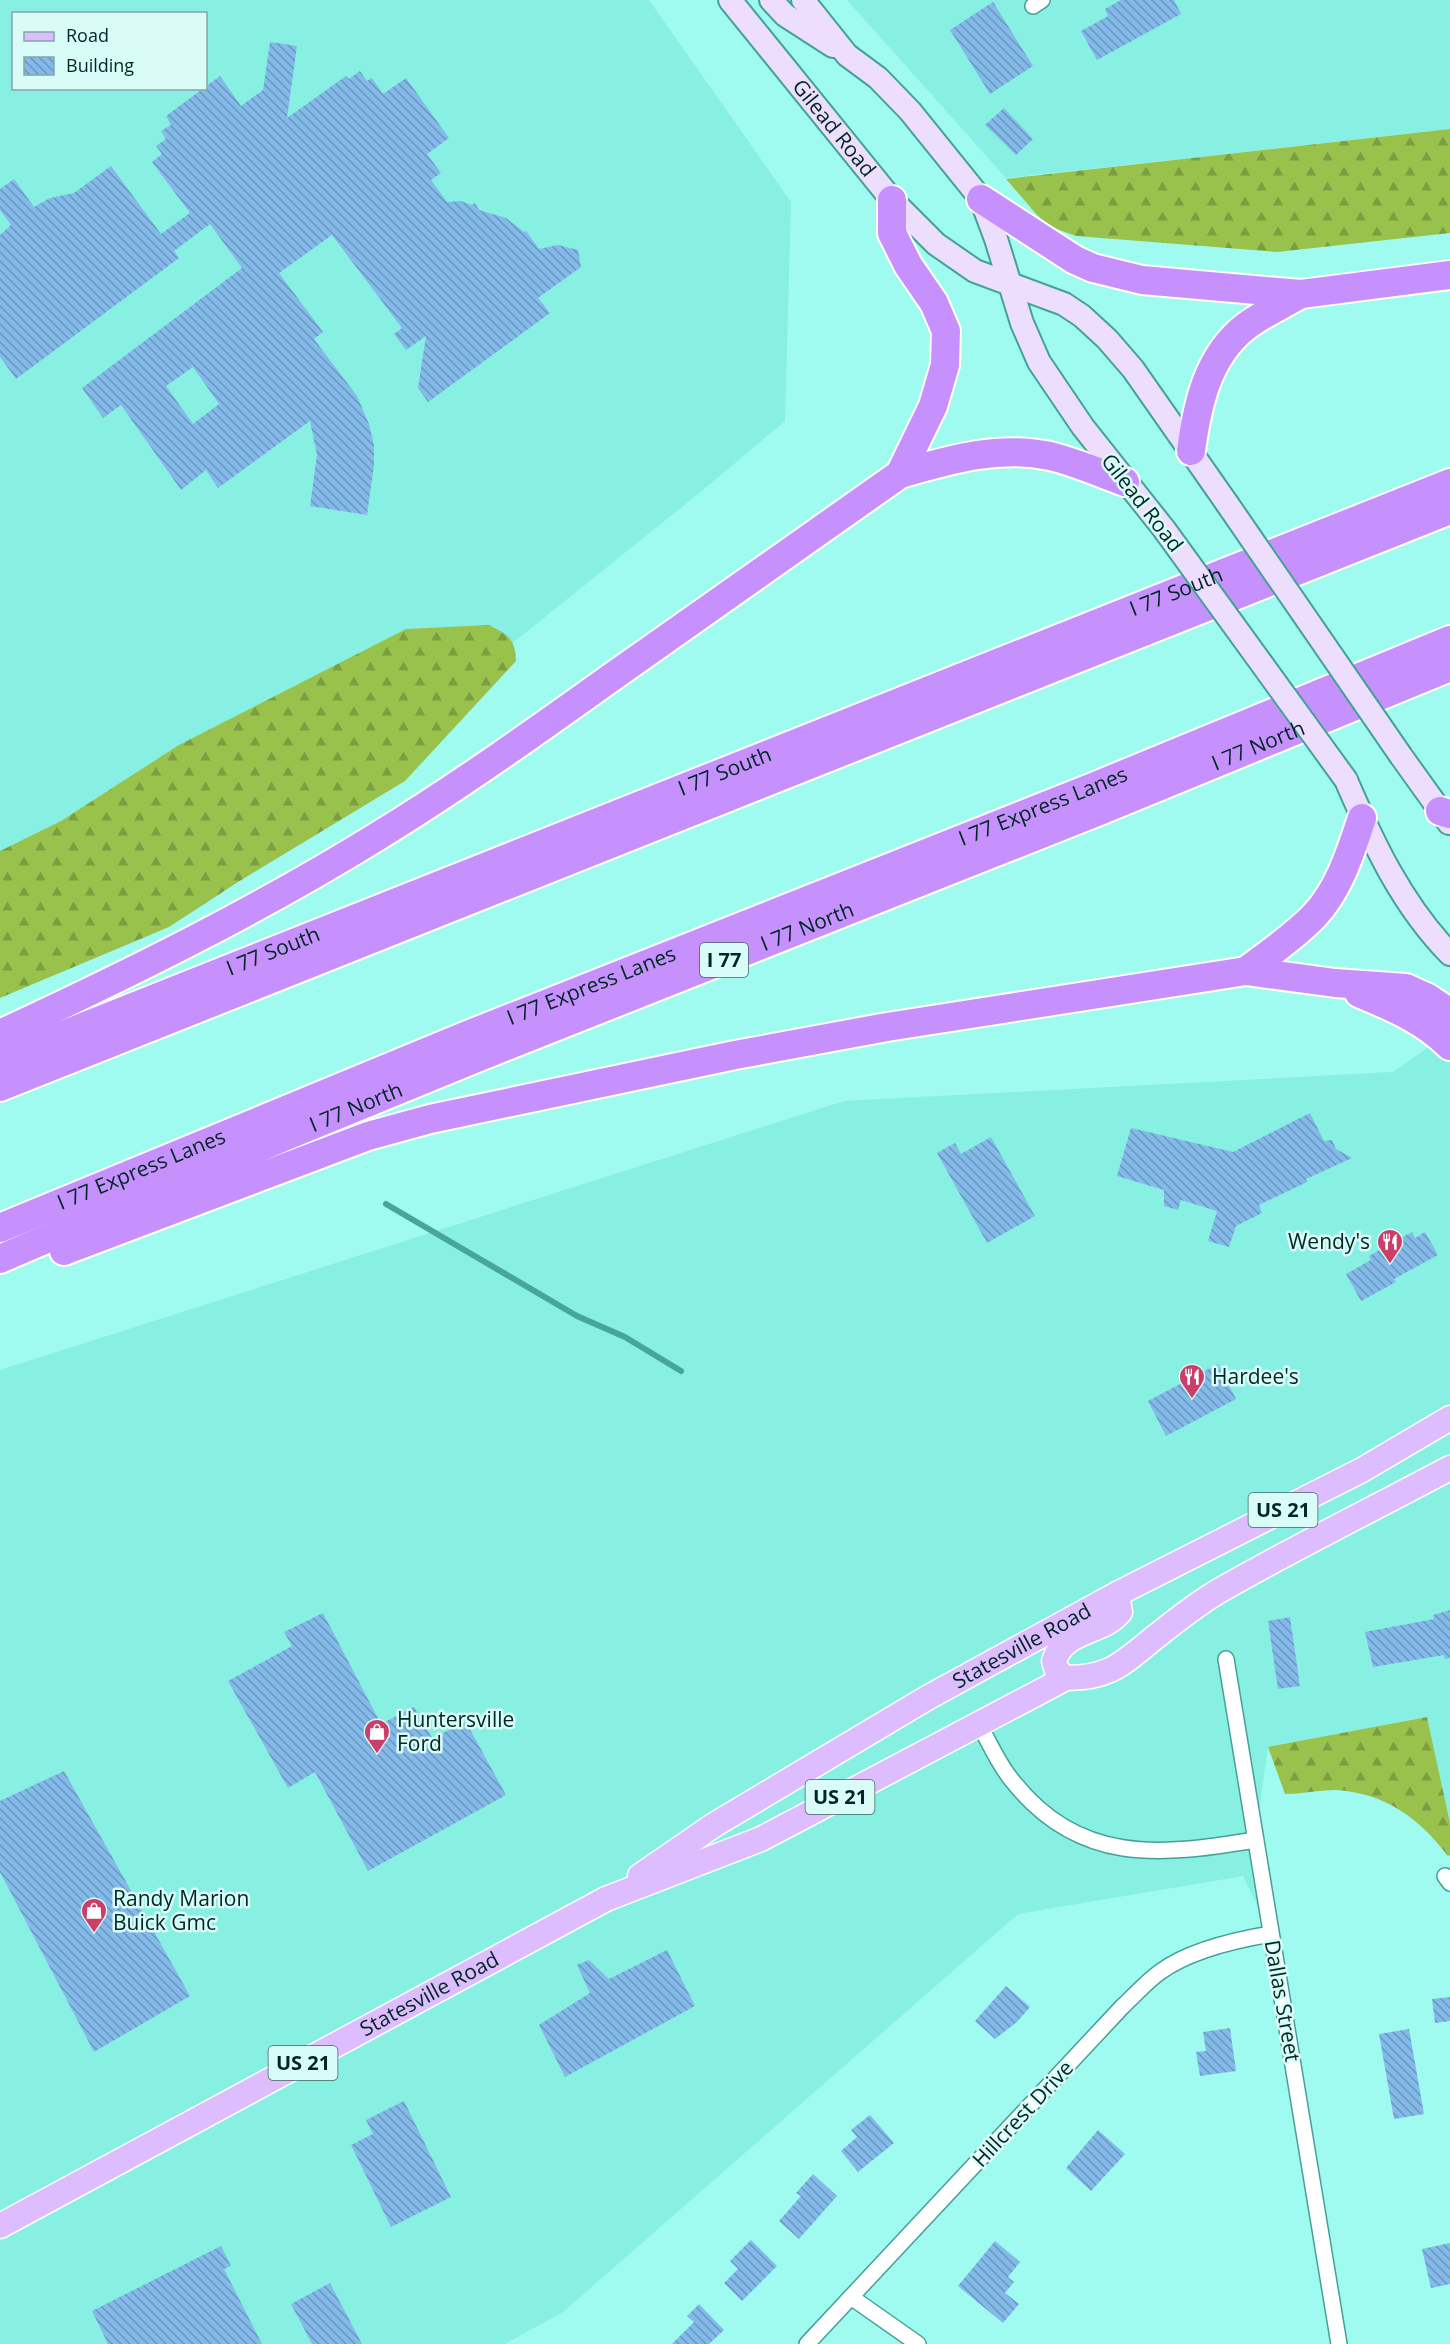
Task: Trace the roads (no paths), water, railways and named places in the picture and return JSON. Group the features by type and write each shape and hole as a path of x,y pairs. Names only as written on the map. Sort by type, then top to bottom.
{"highway":[{"path":"981,199 1075,260 1093,268 1142,280 1301,294 1450,275"},
{"path":"892,200 892,233 908,265 934,303 946,331 945,365 933,406 900,474"},
{"path":"1191,451 1196,414 1206,383 1221,353 1245,327 1301,294"},
{"path":"0,1034 149,964 227,924 376,837 510,749 900,474 964,456 1013,452 1050,456 1125,482"},
{"name":"I 77 South","path":"0,1060 1450,483"},
{"path":"0,1087 1450,510"},
{"name":"I 77 Express Lanes","path":"0,1228 470,1034 1093,787 1450,640"},
{"name":"I 77 North","path":"0,1259 284,1137 1091,814 1450,667"},
{"path":"1246,971 1313,917 1323,904 1350,854 1362,818"},
{"path":"0,1275 368,1136 430,1119 735,1055 840,1036 1246,971 1335,983 1406,988 1428,998 1450,1013"},
{"path":"1335,983 1398,1009 1421,1022 1450,1046"}],"main road":[{"name":"Gilead Road","path":"729,0 892,200 936,244 975,271 1064,304 1082,316 1107,339 1133,369 1401,756 1447,816"},
{"path":"771,0 784,15 847,55"},
{"name":"Gilead Road","path":"803,0 847,55 878,78 910,111 981,199 1022,323 1039,362 1072,412 1164,529 1346,780 1362,818 1400,891 1429,933 1450,954"},
{"name":"Statesville Road","path":"0,2226 606,1899 724,1819 927,1698 1117,1594 1362,1470 1450,1418"},
{"name":"Statesville Road","path":"606,1899 761,1839 1066,1678 1086,1678 1103,1674 1125,1663 1179,1618 1223,1588 1450,1468"},
{"path":"1066,1678 1058,1671 1054,1660 1059,1648 1079,1634 1115,1619 1120,1612 1117,1594"}],"street":[{"name":"Dallas Street","path":"1226,1659 1339,2344"},
{"path":"979,1724 1011,1779 1041,1811 1076,1834 1117,1848 1154,1852 1199,1849 1255,1840"},
{"name":"Hillcrest Drive","path":"807,2344 1122,2007 1161,1971 1204,1950 1271,1934"},
{"path":"851,2297 918,2344"}],"waterway":[{"path":"386,1204 577,1316 625,1337 681,1371"}],"place":[{"name":"Wendy's","path":"1390,1265"},
{"name":"Hardee's","path":"1192,1400"},
{"name":"Huntersville Ford","path":"377,1755"},
{"name":"Randy Marion Buick Gmc","path":"94,1934"}]}
